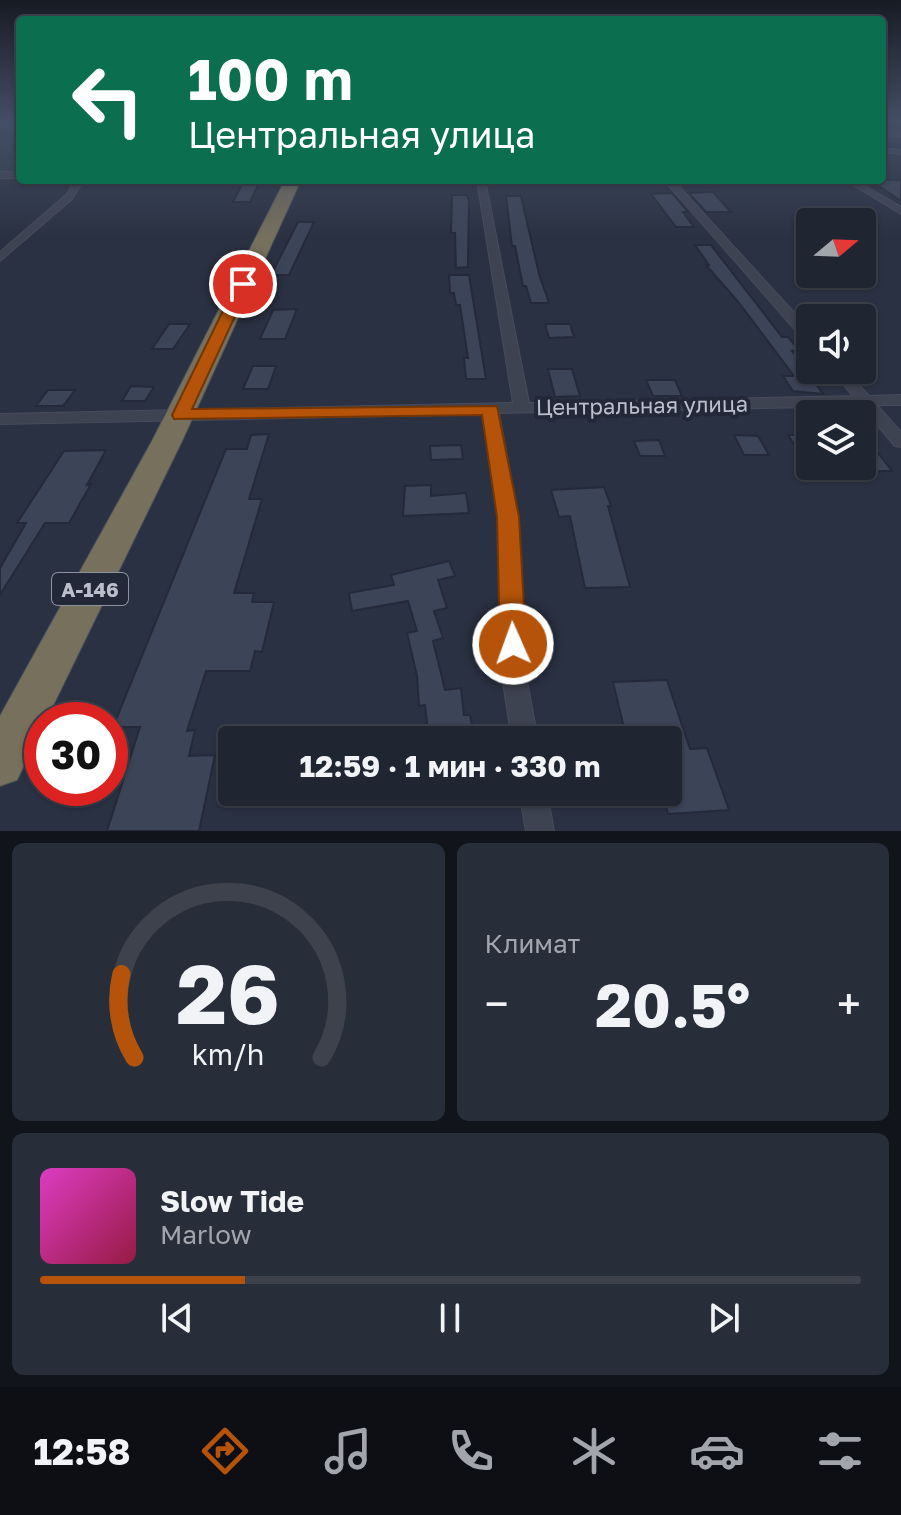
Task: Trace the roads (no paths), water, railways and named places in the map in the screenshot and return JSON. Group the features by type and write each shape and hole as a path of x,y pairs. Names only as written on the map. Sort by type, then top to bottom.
{"highway":[{"name":"А-146","path":"0,763 181,415 291,184"}],"street":[{"path":"0,258 77,184"},
{"path":"482,184 522,408"},
{"path":"672,184 796,322"},
{"path":"856,184 901,211"},
{"path":"851,384 865,400"},
{"name":"Центральная улица","path":"876,401 901,400"},
{"name":"Центральная улица","path":"0,419 796,402"},
{"path":"490,410 508,517 514,676 523,726"},
{"path":"876,413 901,442"},
{"path":"536,806 540,831"}]}
